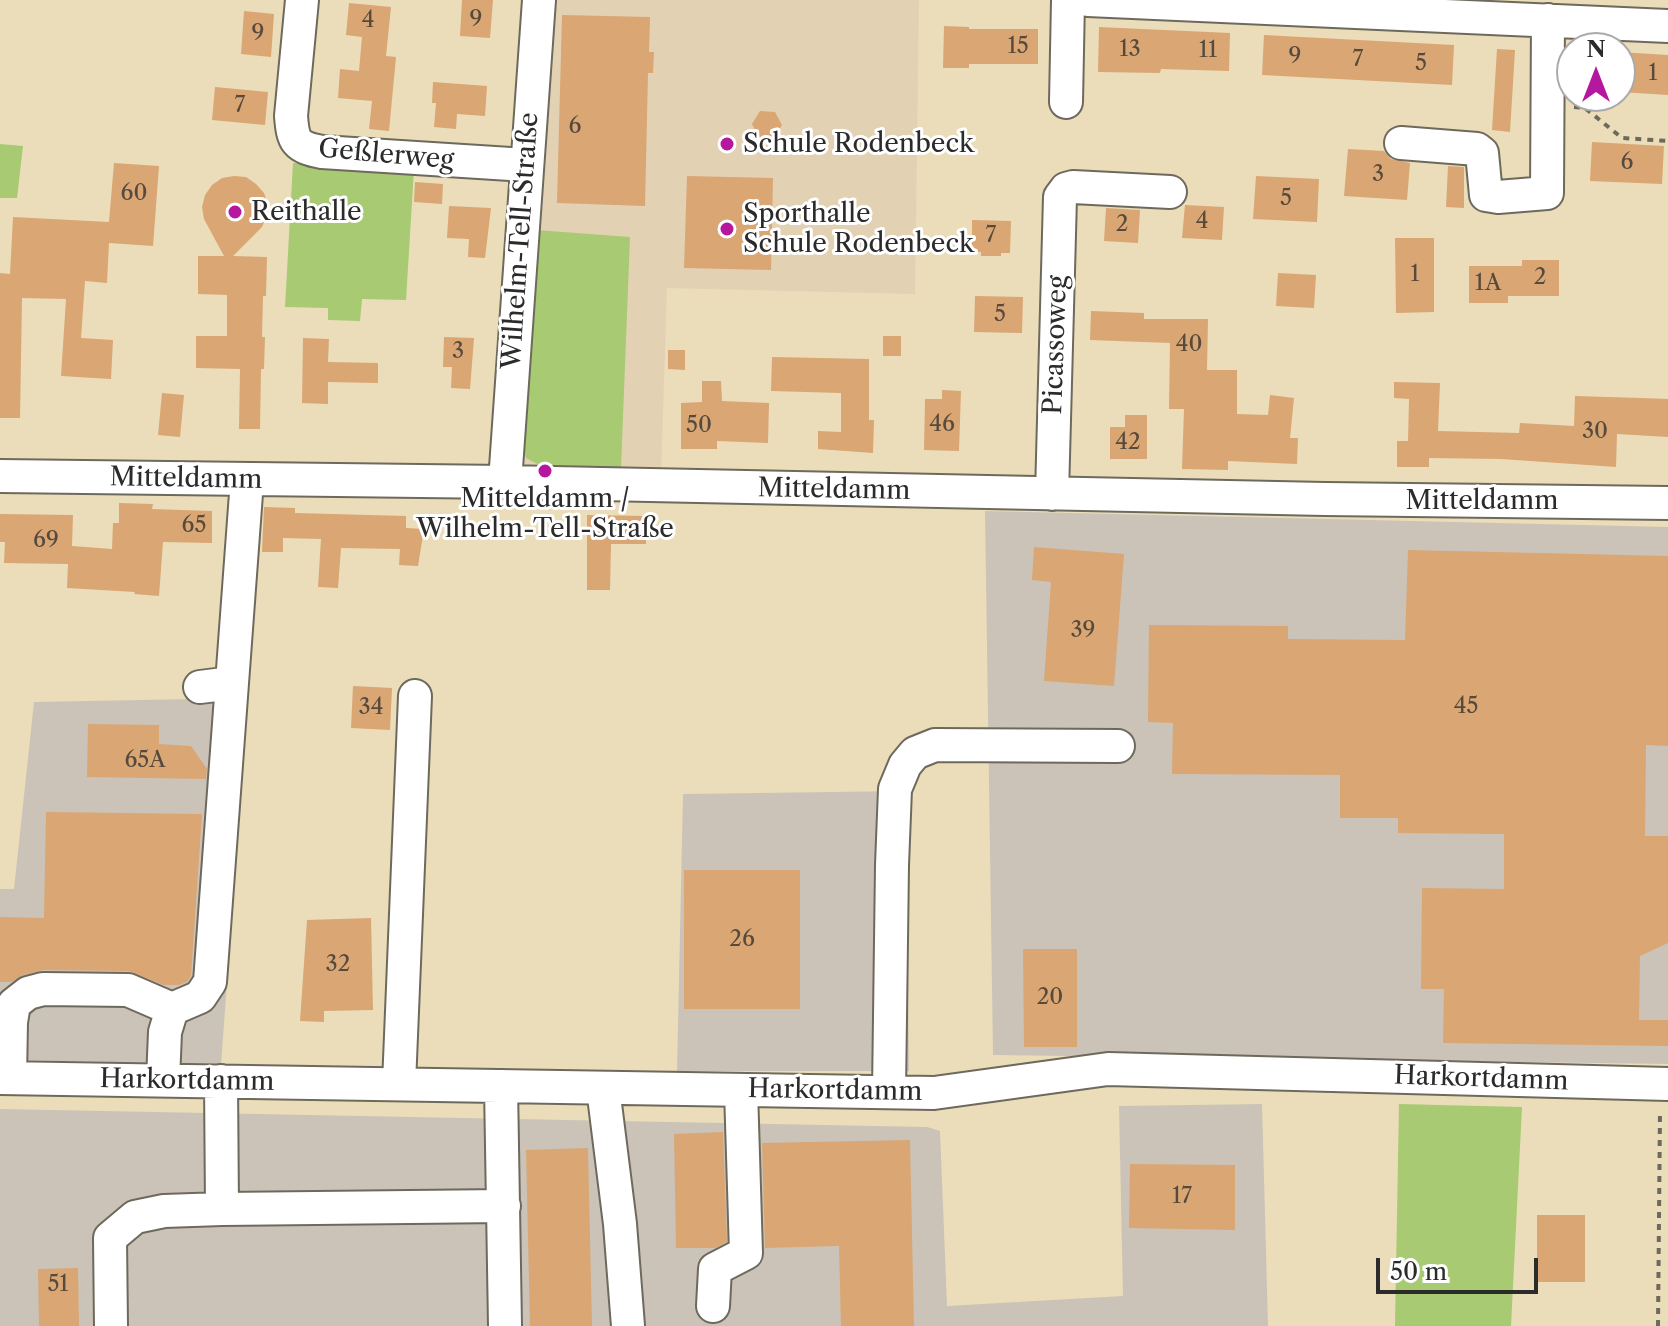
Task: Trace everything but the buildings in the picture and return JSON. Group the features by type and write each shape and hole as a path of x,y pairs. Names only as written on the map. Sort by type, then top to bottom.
{"street":[{"name":"Geßlerweg","path":"302,0 291,116 292,135 297,143 322,152 526,165"},
{"name":"Wilhelm-Tell-Straße","path":"505,482 539,0"},
{"path":"1066,102 1068,0"},
{"path":"1088,0 1668,26"},
{"path":"1401,143 1477,149 1482,153 1486,195 1547,193 1548,20"},
{"name":"Picassoweg","path":"1052,494 1060,197 1066,189 1073,187 1170,192"},
{"name":"Mitteldamm","path":"0,476 1668,503"},
{"path":"5,1078 14,1004 28,993 43,989 128,990 172,1009 200,997 210,982 247,480"},
{"path":"200,687 232,683"},
{"path":"399,1084 415,696"},
{"path":"889,1092 892,850 895,789 905,765 915,753 935,745 1118,746"},
{"path":"163,1080 165,1032 172,1009"},
{"name":"Harkortdamm","path":"5,1078 934,1093 1108,1069 1664,1084"},
{"path":"221,1081 222,1209"},
{"path":"501,1086 505,1326"},
{"path":"603,1088 620,1224 628,1326"},
{"path":"713,1306 715,1269 746,1253 741,1090"},
{"path":"111,1326 110,1238 135,1217 164,1211 222,1209 504,1206"}],"path":[{"path":"1548,105 1585,108 1622,138 1668,141"},
{"path":"1658,1326 1664,1084"}],"shaded area":[{"name":"Schule Rodenbeck","path":"547,0 919,0 915,294 667,288 661,477 527,469 519,457"},
{"path":"985,511 1668,527 1668,1064 993,1055"},
{"path":"248,698 221,1064 0,1060 0,889 14,889 34,702"},
{"path":"906,791 909,1071 677,1071 683,794"},
{"path":"1262,1104 1268,1326 0,1326 0,1109 927,1127 940,1131 947,1306 1123,1296 1119,1106"}],"green space":[{"path":"0,144 23,146 17,198 0,198"},
{"path":"293,163 414,169 406,300 362,299 360,321 328,320 328,308 285,307"},
{"path":"536,230 630,237 621,468 543,467 526,458 523,448"},
{"path":"1399,1104 1522,1107 1511,1326 1395,1326"}],"place":[{"name":"Schule Rodenbeck","path":"727,144"},
{"name":"Reithalle","path":"235,212"},
{"name":"Sporthalle Schule Rodenbeck","path":"727,229"},
{"name":"Mitteldamm / Wilhelm-Tell-Straße","path":"545,471"}]}
